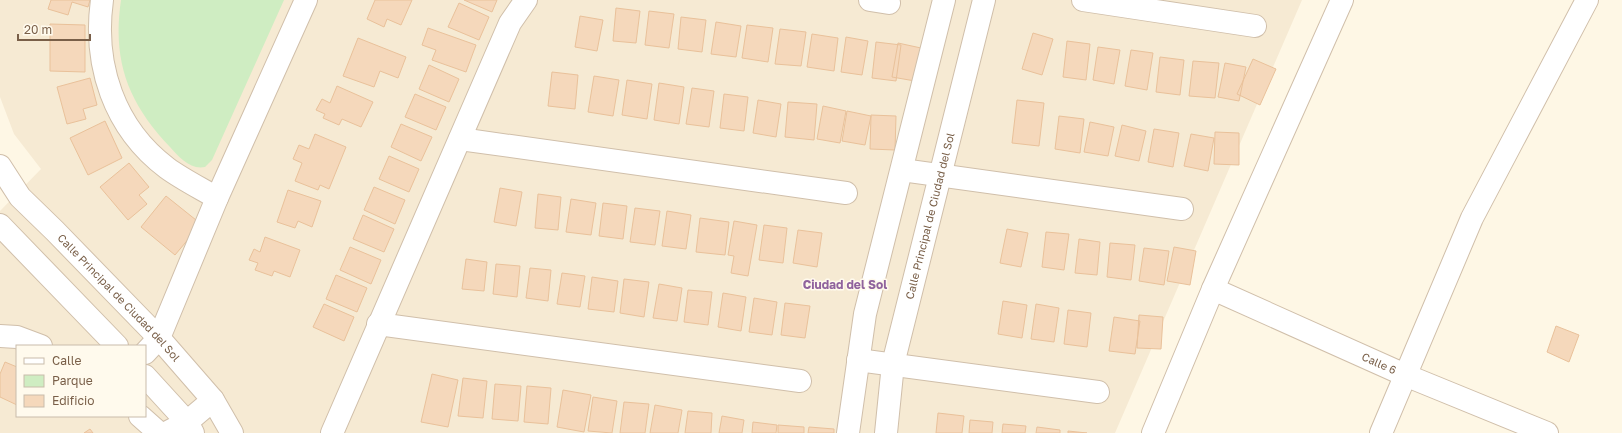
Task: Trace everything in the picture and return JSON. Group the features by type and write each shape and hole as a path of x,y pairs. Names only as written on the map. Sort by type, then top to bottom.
{"street":[{"path":"102,0 100,15 100,53 107,82 118,110 136,139 167,168 217,198"},
{"path":"152,345 306,0"},
{"path":"332,433 378,324 510,23 526,0"},
{"path":"848,433 865,314 944,0"},
{"name":"Calle Principal de Ciudad del Sol","path":"886,433 893,364 984,0"},
{"path":"1083,0 1255,26"},
{"path":"1153,433 1212,289 1342,0"},
{"path":"1381,433 1472,218 1587,0"},
{"path":"460,139 846,194"},
{"name":"Calle Principal de Ciudad del Sol","path":"0,166 20,197 56,231 152,345 213,400 232,433"},
{"path":"902,170 1182,209"},
{"path":"0,225 116,345"},
{"name":"Calle 6","path":"1212,289 1405,375 1546,433"},
{"path":"378,324 800,382"},
{"path":"0,336 17,337 38,345"},
{"path":"858,360 1098,392"},
{"path":"146,377 190,428"},
{"path":"141,417 158,432 165,433 190,428 213,400"}],"shaded area":[{"path":"0,0 1302,0 1115,433 0,433 0,211 41,169 14,134 0,97"}],"green space":[{"path":"121,0 284,0 212,160 205,167 194,167 177,155 155,131 143,114 134,97 126,80 121,62 119,22"}],"building":[{"path":"51,0 90,0 88,7 72,2 68,15 48,9"},
{"path":"375,0 412,0 401,25 387,19 384,27 367,19"},
{"path":"464,0 497,0 492,12"},
{"path":"459,3 489,17 479,40 448,27"},
{"path":"616,8 640,11 636,43 613,41"},
{"path":"649,11 674,14 669,48 645,45"},
{"path":"580,16 603,20 597,51 575,47"},
{"path":"681,17 706,20 702,52 678,49"},
{"path":"716,22 741,26 736,57 711,54"},
{"path":"50,24 85,25 85,72 50,71"},
{"path":"747,25 773,28 768,62 742,58"},
{"path":"428,28 476,45 466,72 432,60 436,50 422,45"},
{"path":"780,29 806,32 801,66 775,64"},
{"path":"1033,33 1053,39 1042,75 1022,69"},
{"path":"812,34 838,38 834,71 807,67"},
{"path":"846,37 868,41 862,75 841,72"},
{"path":"358,38 406,57 398,78 380,71 374,87 343,76"},
{"path":"1067,41 1090,44 1086,80 1063,77"},
{"path":"876,42 901,45 896,81 872,78"},
{"path":"898,43 921,48 915,81 892,77"},
{"path":"1098,47 1120,50 1114,84 1093,80"},
{"path":"1131,50 1153,53 1147,90 1125,86"},
{"path":"1160,57 1184,60 1180,95 1156,92"},
{"path":"1253,59 1276,69 1260,105 1237,94"},
{"path":"1193,61 1219,63 1215,98 1189,96"},
{"path":"1225,63 1246,67 1239,101 1218,97"},
{"path":"429,65 459,79 449,102 419,89"},
{"path":"552,72 578,75 575,109 548,106"},
{"path":"594,76 619,80 613,116 588,112"},
{"path":"90,78 97,105 83,109 86,119 67,124 57,87"},
{"path":"627,80 652,84 647,119 622,115"},
{"path":"659,83 684,87 679,124 654,120"},
{"path":"337,86 373,102 361,127 342,119 339,125 323,118 325,114 316,110 322,99 330,103"},
{"path":"692,88 714,91 709,127 686,124"},
{"path":"415,94 446,107 436,130 405,117"},
{"path":"724,94 748,97 744,131 720,128"},
{"path":"758,100 781,104 776,137 753,133"},
{"path":"1017,100 1044,103 1039,146 1012,143"},
{"path":"788,102 817,104 814,140 785,137"},
{"path":"823,106 846,111 840,143 817,139"},
{"path":"847,111 871,116 865,145 842,141"},
{"path":"871,115 896,116 895,150 870,149"},
{"path":"1059,116 1084,119 1080,153 1055,149"},
{"path":"105,121 122,158 88,175 70,138"},
{"path":"1090,122 1114,127 1108,156 1084,152"},
{"path":"401,124 432,137 421,161 391,147"},
{"path":"1122,125 1146,131 1139,161 1115,156"},
{"path":"1154,129 1179,133 1173,167 1148,162"},
{"path":"1215,132 1239,133 1239,165 1214,164"},
{"path":"315,134 346,147 329,189 320,185 318,190 295,181 302,163 293,159 299,145 309,149"},
{"path":"1191,134 1214,138 1208,171 1184,166"},
{"path":"389,156 419,169 409,192 379,179"},
{"path":"129,163 149,187 139,195 147,204 128,220 100,187"},
{"path":"374,187 405,200 395,224 364,210"},
{"path":"500,188 522,192 516,226 494,222"},
{"path":"288,190 321,201 312,227 298,221 295,228 277,222"},
{"path":"538,194 561,197 558,230 535,228"},
{"path":"166,196 201,224 175,255 141,227"},
{"path":"571,199 596,203 591,235 566,232"},
{"path":"603,203 627,206 623,239 599,236"},
{"path":"635,208 660,211 655,245 630,242"},
{"path":"667,211 691,215 686,249 662,246"},
{"path":"363,215 394,229 384,252 353,239"},
{"path":"700,218 729,222 725,255 696,252"},
{"path":"734,221 757,225 748,276 731,273 734,256 728,255"},
{"path":"764,225 787,228 783,263 759,260"},
{"path":"1007,229 1028,233 1021,267 1000,263"},
{"path":"798,230 822,233 817,267 793,263"},
{"path":"1046,232 1069,234 1064,270 1042,267"},
{"path":"265,237 300,250 290,277 274,271 272,276 255,270 258,263 249,260 254,249 260,252"},
{"path":"1079,239 1100,242 1097,275 1075,273"},
{"path":"1110,243 1135,245 1131,280 1107,277"},
{"path":"350,247 381,260 371,284 340,270"},
{"path":"1174,247 1196,251 1190,285 1167,281"},
{"path":"1144,248 1169,251 1164,285 1139,281"},
{"path":"466,259 487,262 484,291 462,289"},
{"path":"496,264 520,266 517,297 493,294"},
{"path":"530,268 551,270 548,301 526,298"},
{"path":"562,273 585,276 580,307 557,304"},
{"path":"336,275 367,288 357,312 326,299"},
{"path":"592,277 618,281 614,312 588,309"},
{"path":"624,279 649,282 644,317 620,313"},
{"path":"659,284 682,288 677,321 653,318"},
{"path":"688,290 712,292 708,325 684,322"},
{"path":"723,293 746,297 741,331 718,327"},
{"path":"754,298 777,302 772,335 749,332"},
{"path":"1003,301 1027,305 1022,338 998,334"},
{"path":"785,303 810,306 805,338 781,335"},
{"path":"324,304 354,317 344,341 313,327"},
{"path":"1036,304 1059,308 1054,342 1031,339"},
{"path":"1068,310 1091,313 1087,347 1064,344"},
{"path":"1139,315 1163,317 1161,349 1137,348"},
{"path":"1114,317 1140,321 1135,354 1109,351"},
{"path":"1556,326 1579,335 1569,362 1547,352"},
{"path":"5,362 16,367 16,405 0,397 0,374"},
{"path":"432,374 458,380 448,427 421,422"},
{"path":"463,378 487,381 483,418 458,416"},
{"path":"495,384 521,386 518,421 492,419"},
{"path":"527,386 551,388 548,424 524,422"},
{"path":"563,390 591,395 584,432 557,427"},
{"path":"593,397 617,401 612,433 588,431"},
{"path":"624,402 649,404 645,433 620,433"},
{"path":"655,405 682,410 678,433 650,433"},
{"path":"688,411 712,413 711,433 685,433"},
{"path":"938,413 964,416 962,433 936,433"},
{"path":"722,416 744,420 742,433 719,433"},
{"path":"970,420 993,422 992,433 969,433"},
{"path":"753,422 777,425 776,433 752,433"},
{"path":"1003,424 1026,426 1025,433 1002,433"},
{"path":"778,425 804,427 804,433 778,433"},
{"path":"809,427 834,429 834,433 808,433"},
{"path":"1037,427 1060,430 1060,433 1036,433"},
{"path":"90,429 93,433 84,433"},
{"path":"1068,431 1087,433 1068,433"}],"district":[{"name":"Ciudad del Sol","path":"845,285"}]}
